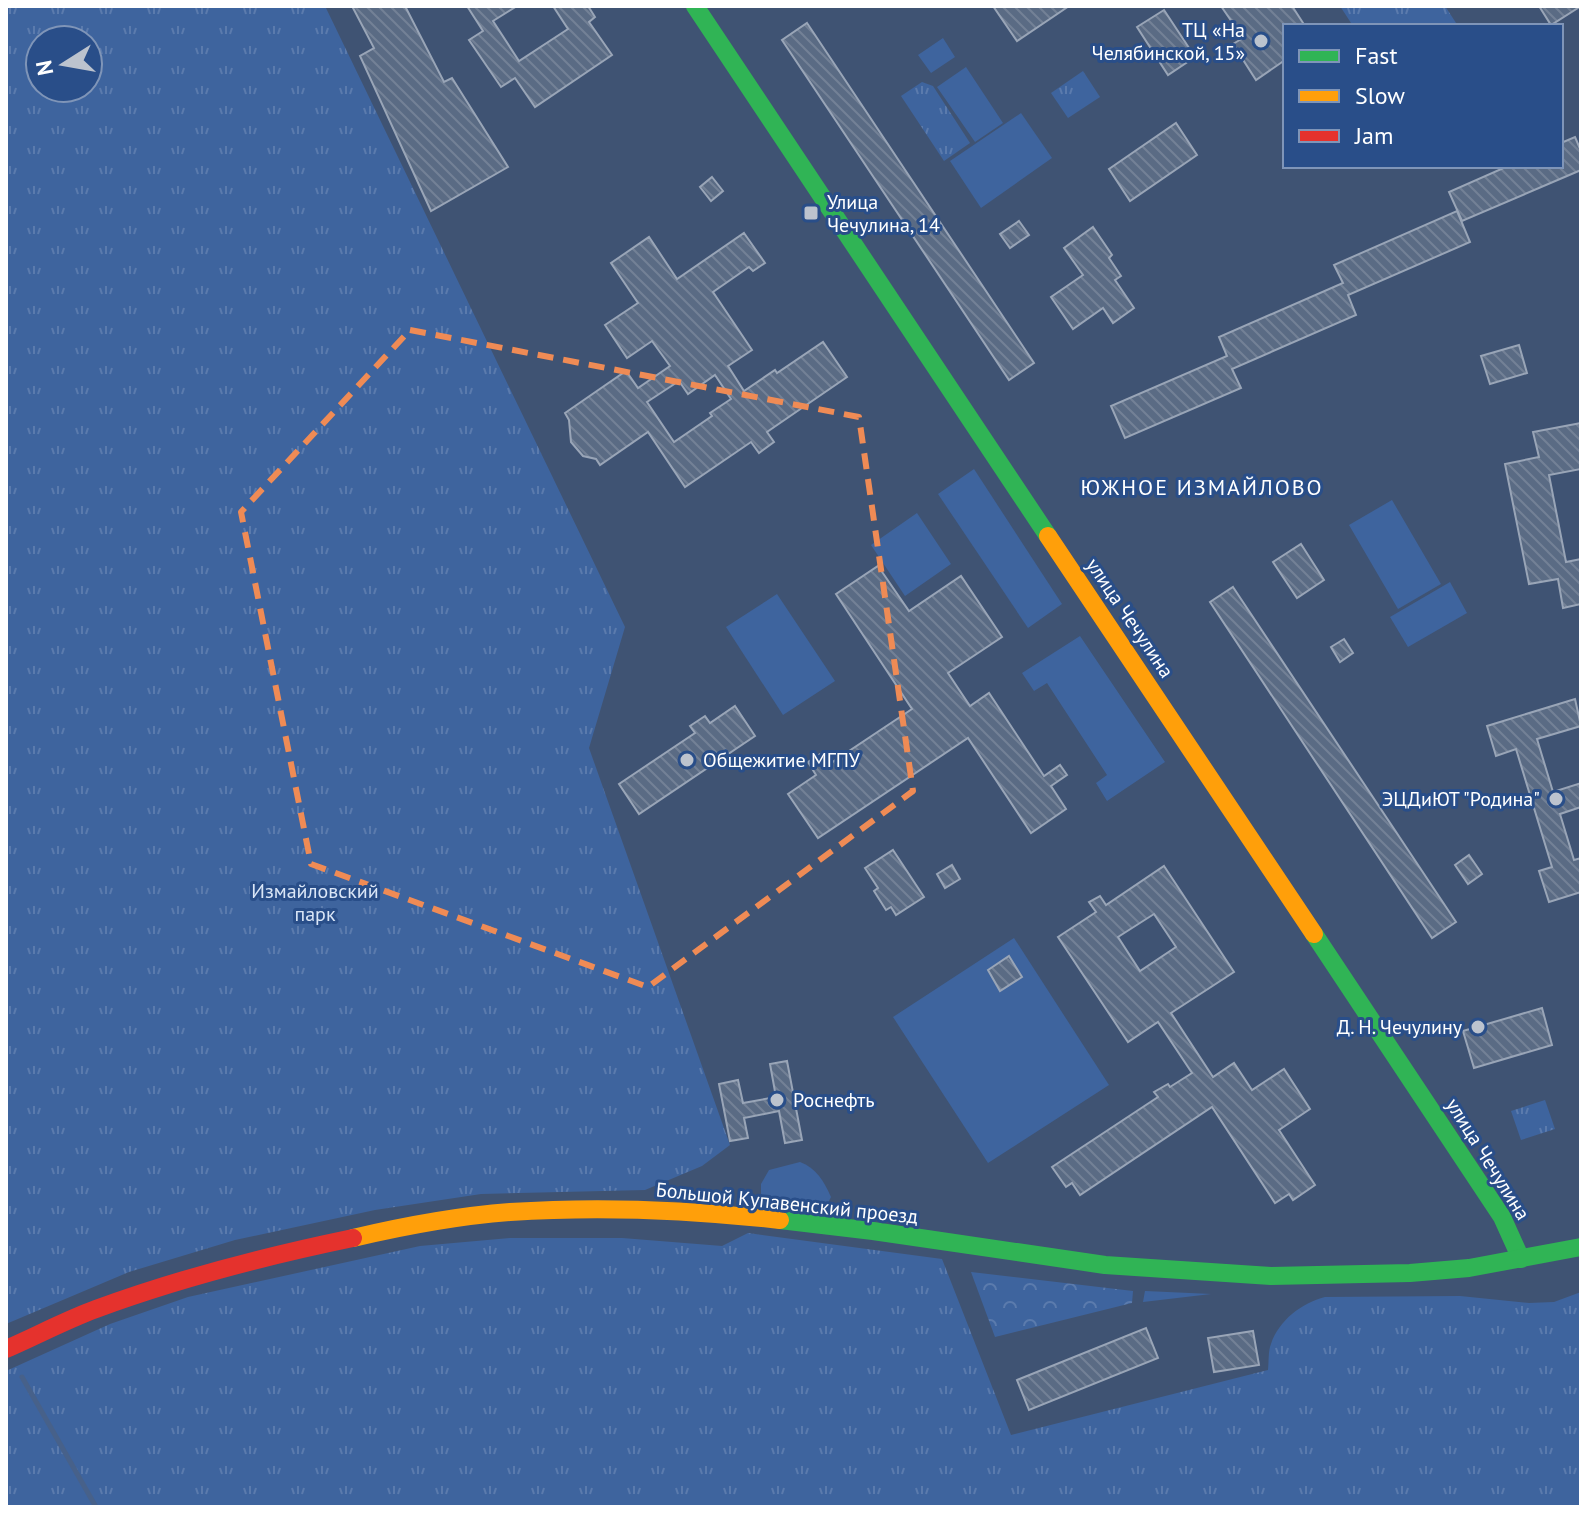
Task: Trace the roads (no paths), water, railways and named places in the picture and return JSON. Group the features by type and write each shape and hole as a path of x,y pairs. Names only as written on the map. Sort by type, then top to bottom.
{"main road":[{"name":"улица Чечулина","path":"695,6 1478,1179 1502,1217 1521,1259"},
{"name":"Большой Купавенский проезд","path":"6,1349 93,1310 174,1282 271,1255 411,1225 510,1212 624,1210 734,1215 873,1231 1105,1265 1228,1274 1333,1276 1410,1273 1521,1259 1581,1247"}],"waterway":[{"path":"22,1377 96,1507"}],"place":[{"name":"ТЦ «На Челябинской, 15»","path":"1261,41"},
{"name":"Улица Чечулина, 14","path":"811,213"},
{"name":"Общежитие МГПУ","path":"687,760"},
{"name":"ЭЦДиЮТ \"Родина\"","path":"1556,799"},
{"name":"Д. Н. Чечулину","path":"1478,1027"},
{"name":"Роснефть","path":"777,1100"}],"district":[{"name":"ЮЖНОЕ ИЗМАЙЛОВО","path":"1202,487"}],"park label":[{"name":"Измайловский парк","path":"315,902"}]}
